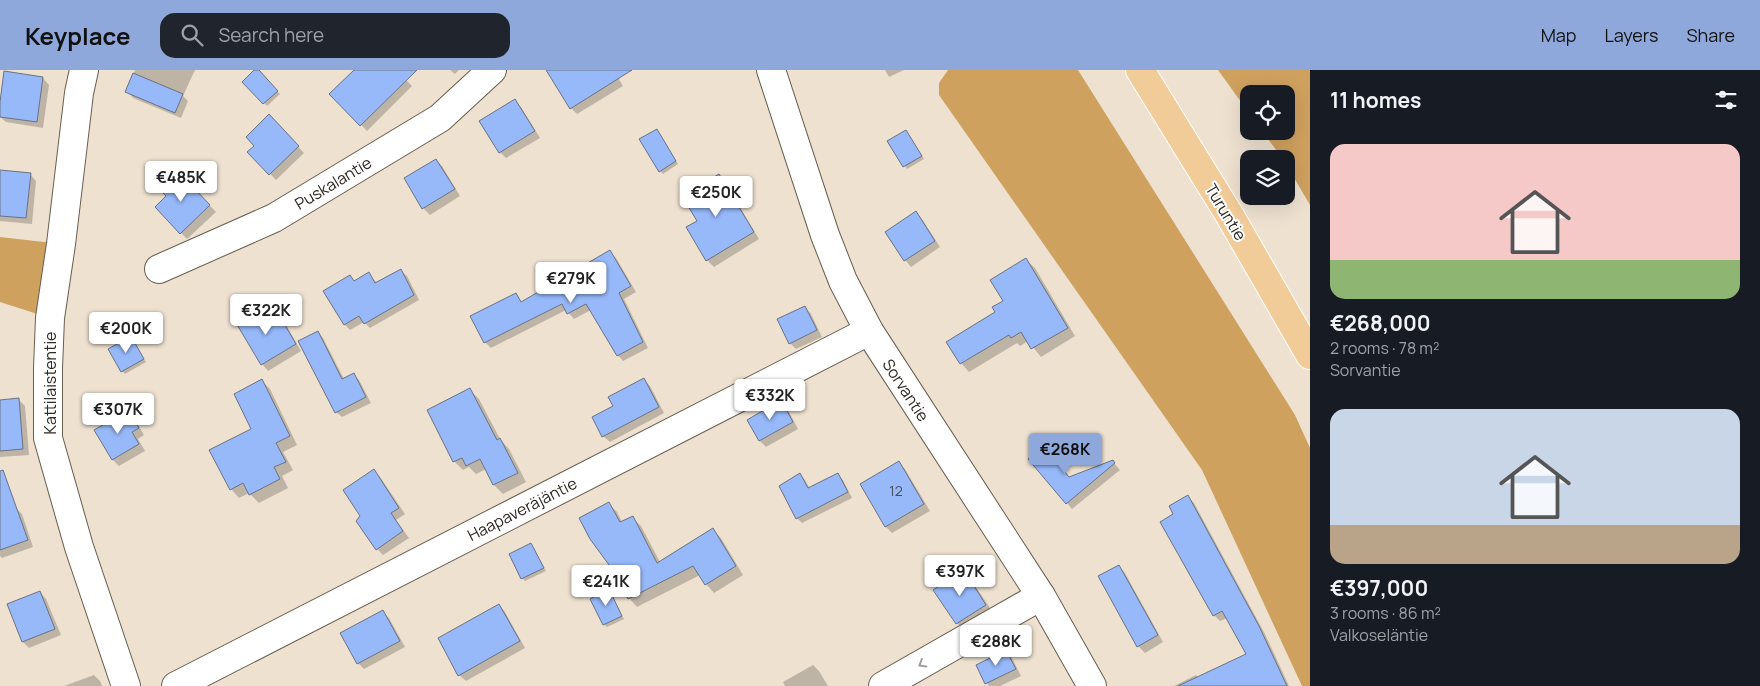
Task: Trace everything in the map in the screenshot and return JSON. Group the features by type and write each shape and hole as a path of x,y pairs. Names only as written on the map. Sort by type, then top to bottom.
{"highway":[{"name":"Turuntie","path":"1140,70 1230,216 1310,355"}],"street":[{"name":"Kattilaistentie","path":"84,70 79,93 50,318 48,438 79,547 126,686"},
{"name":"Puskalantie","path":"158,269 274,218 440,118 492,70"},
{"name":"Sorvantie","path":"771,70 825,235 843,281 869,331 1041,596 1092,686"},
{"name":"Haapaveräjäntie","path":"176,686 869,331"},
{"path":"883,686 1041,596"}],"shaded area":[{"path":"948,70 1078,70 1295,415 1310,448 1310,686 1302,686 1202,470 939,95 939,83"},
{"path":"1218,70 1310,70 1310,205 1295,179 1295,150 1276,150 1269,140 1295,140 1295,85 1240,85 1240,101"},
{"path":"0,237 61,244 50,318 0,302"}],"building":[{"path":"254,70 259,70 278,91 263,104 242,82"},
{"path":"354,70 417,70 360,126 329,94"},
{"path":"546,70 632,70 570,109"},
{"path":"4,71 43,77 37,122 0,117"},
{"path":"133,73 183,94 175,113 125,92"},
{"path":"515,99 535,131 499,153 479,121"},
{"path":"269,114 299,146 269,175 247,152 254,146 246,137"},
{"path":"657,129 676,161 659,172 639,139"},
{"path":"906,130 922,156 903,167 887,141"},
{"path":"436,159 455,189 422,209 404,178"},
{"path":"0,170 31,173 26,218 0,216"},
{"path":"178,171 210,205 180,234 155,207 166,196 159,189"},
{"path":"719,174 754,232 706,261 686,227 697,221 682,196"},
{"path":"916,211 935,241 904,261 885,232"},
{"path":"610,250 631,286 619,293 643,342 617,356 586,304 567,314 562,304 484,343 470,316 516,293 521,302"},
{"path":"1026,258 1068,328 1031,349 1021,332 1011,338 1009,335 960,364 946,342 995,312 992,307 1003,301 990,280"},
{"path":"401,269 414,295 364,324 359,316 344,325 323,291 350,275 354,281 369,272 375,283"},
{"path":"805,306 817,330 789,344 777,319"},
{"path":"259,310 267,322 279,315 296,344 261,365 236,323"},
{"path":"318,331 342,379 354,373 366,397 335,413 298,341"},
{"path":"131,336 144,359 121,372 108,349"},
{"path":"644,378 659,407 602,437 592,417 613,406 608,397"},
{"path":"262,379 290,436 276,443 286,462 274,467 280,479 249,495 243,483 230,490 209,450 251,429 234,394"},
{"path":"470,388 497,440 500,438 518,473 493,485 480,459 466,466 462,458 453,462 427,410"},
{"path":"19,398 23,449 0,451 0,400"},
{"path":"781,400 793,422 759,441 747,420"},
{"path":"128,410 139,428 132,432 139,444 112,460 94,430"},
{"path":"1043,445 1069,477 1113,460 1115,463 1066,504 1028,459"},
{"path":"899,461 924,504 885,527 860,484"},
{"path":"374,469 399,508 391,513 403,531 376,550 356,521 360,516 343,490"},
{"path":"3,470 28,540 0,550 0,471"},
{"path":"800,473 808,488 838,473 848,492 796,519 779,486"},
{"path":"1188,495 1259,626 1287,686 1178,686 1246,654 1222,611 1213,616 1160,522 1173,514 1169,506"},
{"path":"609,502 620,522 633,516 657,563 713,528 736,566 705,585 693,566 628,599 620,586 623,584 590,539 579,518"},
{"path":"531,543 544,568 521,579 509,554"},
{"path":"1119,565 1158,635 1137,647 1098,576"},
{"path":"964,570 986,605 956,624 933,590"},
{"path":"609,589 622,616 603,625 590,599"},
{"path":"40,591 55,629 22,642 7,604"},
{"path":"499,604 520,641 458,676 438,638"},
{"path":"383,610 400,641 357,664 340,633"},
{"path":"1006,650 1016,669 985,684 976,665"}]}
